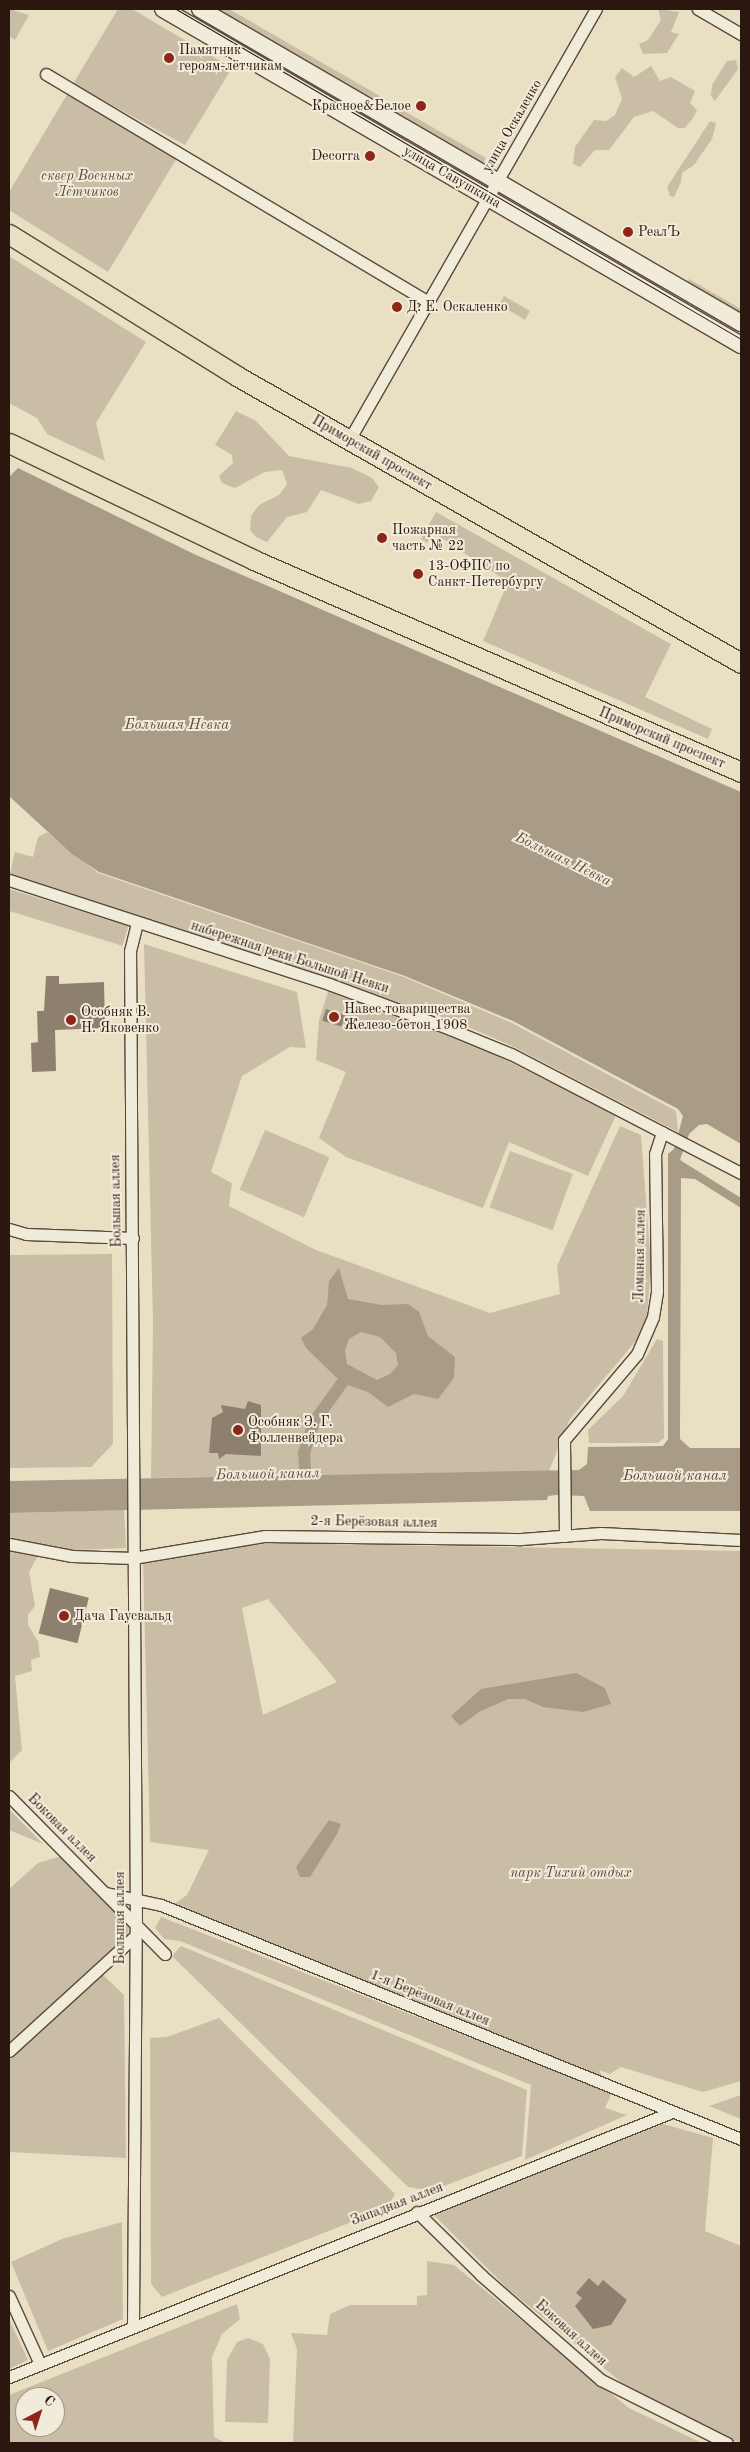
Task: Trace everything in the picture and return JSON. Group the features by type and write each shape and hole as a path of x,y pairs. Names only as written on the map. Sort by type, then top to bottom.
{"main road":[{"name":"улица Савушкина","path":"163,9 741,345"},
{"name":"улица Савушкина","path":"200,9 741,323"},
{"name":"Приморский проспект","path":"9,234 228,371 741,663"},
{"name":"Приморский проспект","path":"9,443 254,560 741,772"}],"street":[{"name":"улица Оскаленко","path":"350,440 596,9"},
{"path":"698,9 741,34"},
{"path":"46,74 428,302"},
{"name":"набережная реки Большой Невки","path":"9,880 416,1015 511,1054 681,1140 741,1173"},
{"name":"Большая аллея","path":"133,2325 136,1930 131,1510 133,1238 130,951 137,924"},
{"name":"Ломаная аллея","path":"566,1536 564,1440 637,1354 653,1318 657,1291 655,1154 662,1132"},
{"path":"9,1229 26,1234 133,1238"},
{"name":"2-я Берёзовая аллея","path":"9,1544 72,1556 132,1558 265,1536 520,1539 601,1533 741,1540"},
{"name":"Боковая аллея","path":"9,1796 105,1893 136,1930 148,1936 165,1954"},
{"name":"1-я Берёзовая аллея","path":"105,1893 161,1905 741,2139"},
{"path":"9,2051 136,1930"},
{"name":"Западная аллея","path":"9,2376 133,2325 672,2112"},
{"name":"Боковая аллея","path":"417,2212 595,2376 617,2390 727,2443"},
{"path":"9,2296 40,2364"}],"green space":[{"path":"9,9 29,15 15,40 9,36"},
{"path":"118,9 132,9 232,68 185,145 73,84"},
{"path":"211,9 229,9 380,96 375,102"},
{"path":"658,9 679,12 671,32 679,34 667,53 643,54 639,44 648,40 661,20"},
{"path":"736,60 738,69 715,101 711,96 712,85 727,61"},
{"path":"651,66 660,81 671,77 695,91 690,103 697,110 693,118 685,128 678,128 653,111 634,117 609,150 595,150 580,167 573,164 575,147 594,120 606,121 615,115 622,99 615,77 622,68 634,77"},
{"name":"сквер Военных Лётчиков","path":"68,93 180,153 108,272 9,210 9,192"},
{"path":"387,101 486,158 482,167 385,108"},
{"path":"710,121 716,123 712,139 694,165 682,173 681,182 674,197 670,196 667,187"},
{"path":"9,256 146,342 96,423 105,461 47,434 37,418 9,403"},
{"path":"689,279 741,309 737,316 685,286"},
{"path":"504,296 530,311 525,320 499,305"},
{"path":"236,411 256,421 289,456 352,468 372,478 379,487 371,501 359,504 321,490 307,512 287,517 267,542 256,537 250,530 251,516 259,505 279,495 287,484 282,470 265,472 235,488 222,483 219,476 233,463 232,455 215,445"},
{"path":"436,512 671,644 645,697 712,729 708,739 483,641 508,582 434,533 427,543 421,539"},
{"path":"47,832 98,873 404,977 512,1023 676,1111 678,1132 514,1047 454,1021 10,874 15,852 33,857 38,837"},
{"path":"9,889 129,926 122,946 9,911"},
{"path":"144,944 297,992 306,1048 290,1047 242,1076 211,1172 232,1183 229,1206 316,1250 490,1313 560,1294 557,1266 620,1126 641,1135 651,1265 646,1329 570,1419 549,1471 151,1478 153,1322"},
{"path":"329,989 494,1054 616,1115 588,1176 509,1142 483,1208 346,1157 319,1138 346,1072 316,1060 319,1020"},
{"path":"265,1130 329,1157 304,1217 240,1190"},
{"path":"510,1151 573,1174 552,1230 489,1207"},
{"path":"112,1254 113,1444 91,1467 9,1468 9,1255"},
{"path":"657,1339 663,1341 664,1438 658,1443 589,1443 588,1430 623,1396"},
{"path":"124,1510 126,1548 74,1550 32,1545 38,1556 29,1572 35,1606 28,1615 28,1625 38,1641 40,1657 31,1660 32,1671 15,1676 22,1750 9,1763 9,1513"},
{"name":"парк Тихий отдых","path":"268,1543 741,1551 741,2081 703,2092 621,2067 610,2074 599,2070 604,2080 174,1904 187,1895 209,1850 150,1842 143,1561","holes":["268,1599 337,1682 263,1715 242,1608"]},
{"path":"9,1809 43,1844 9,1830"},
{"path":"61,1856 129,1926 128,1935 9,2043 9,1889 38,1863"},
{"path":"161,1917 612,2093 605,2108 627,2115 525,2160 531,2085 180,1941 164,1939 155,1928"},
{"path":"181,1946 527,2090 522,2156 431,2191 408,2187 172,1956"},
{"path":"103,1975 124,1995 126,2158 9,2152 9,2060"},
{"path":"219,2018 395,2194 387,2208 162,2297 151,2284 150,2038 167,2037"},
{"path":"741,2095 741,2119 709,2106"},
{"path":"663,2124 713,2138 705,2231 741,2246 741,2443 675,2415 627,2387 508,2289 433,2214"},
{"path":"122,2222 123,2319 48,2351 11,2262 62,2239"},
{"path":"427,2261 454,2265 629,2408 702,2443 293,2443 297,2349 291,2333 327,2335 330,2314 350,2305 417,2305 417,2296 427,2295"},
{"path":"237,2304 240,2319 222,2334 212,2357 214,2437 226,2443 9,2443 9,2395 15,2393 15,2437 65,2437 65,2387 29,2387"},
{"path":"9,2319 28,2360 9,2369"},
{"path":"248,2338 263,2344 270,2359 268,2423 225,2422 227,2360 237,2342"}],"water":[{"name":"Большая Невка","path":"18,468 194,554 741,792 741,1144 707,1124 699,1125 689,1134 680,1160 741,1198 741,1208 695,1179 681,1178 680,1439 690,1448 741,1448 741,1511 590,1511 584,1496 556,1495 548,1496 547,1500 9,1513 9,1481 579,1470 587,1464 588,1447 663,1446 668,1439 668,1154 674,1149 683,1116 678,1109 513,1021 405,976 99,872 72,854 9,796 9,477"},
{"path":"339,1268 348,1299 382,1305 408,1304 419,1312 428,1336 455,1357 454,1378 438,1399 414,1394 388,1407 368,1392 342,1383 306,1348 301,1338 313,1329 327,1305 329,1281","holes":["361,1332 380,1337 396,1353 398,1365 390,1374 377,1380 347,1364 345,1350 349,1339"]},
{"path":"576,1673 605,1688 611,1704 583,1712 543,1707 525,1699 508,1699 479,1712 460,1726 451,1716 481,1689"},
{"path":"329,1820 341,1824 337,1834 310,1877 300,1877 296,1867"}],"building":[{"name":"Особняк В. Н. Яковенко","path":"46,976 59,976 59,984 104,982 105,1028 55,1030 56,1071 32,1072 31,1043 38,1042 37,1011 44,1011"},
{"name":"Навес товарищества Железо-бетон 1908","path":"326,1009 345,1015 341,1027 322,1020"},
{"name":"Особняк Э. Г. Фолленвейдера","path":"248,1401 261,1405 261,1456 226,1454 219,1459 218,1453 209,1453 212,1418 223,1412 221,1405 245,1409"},
{"name":"Дача Гаусвальд","path":"50,1588 89,1598 77,1643 39,1634"},
{"path":"589,2278 598,2286 603,2280 627,2300 611,2325 593,2329 575,2306 582,2298 576,2293"}],"waterway":[{"name":"Большой канал","path":"306,1489 304,1453 314,1422 342,1383"}],"tram line":[{"path":"176,9 741,339"}],"place":[{"name":"Памятник героям-лётчикам","path":"169,58"},
{"name":"Красное&Белое","path":"421,106"},
{"name":"Decorra","path":"370,156"},
{"name":"РеалЪ","path":"628,232"},
{"name":"Д. Е. Оскаленко","path":"397,307"},
{"name":"Пожарная часть № 22","path":"382,538"},
{"name":"13-ОФПС по Санкт-Петербургу","path":"418,574"},
{"name":"Навес товарищества Железо-бетон 1908","path":"334,1017"},
{"name":"Особняк В. Н. Яковенко","path":"71,1020"},
{"name":"Особняк Э. Г. Фолленвейдера","path":"238,1430"},
{"name":"Дача Гаусвальд","path":"64,1616"}]}
